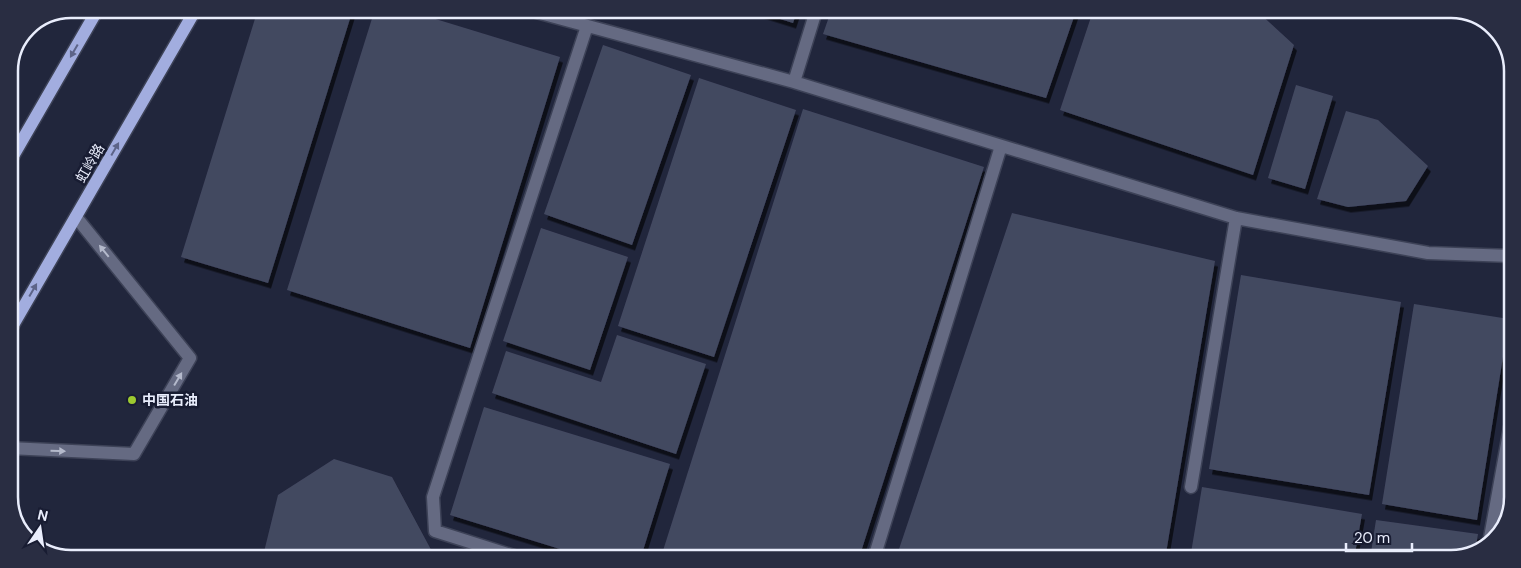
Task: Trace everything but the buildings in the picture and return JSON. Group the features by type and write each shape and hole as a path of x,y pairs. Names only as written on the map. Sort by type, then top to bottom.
{"main road":[{"path":"18,148 93,18"},
{"name":"虹岭路","path":"18,317 191,18"}],"street":[{"path":"558,18 794,82 1236,218 1428,253 1503,256"},
{"path":"794,82 814,18"},
{"path":"495,550 435,531 433,497 587,26"},
{"path":"876,550 1001,146"},
{"path":"18,448 134,454 190,358 76,217"},
{"path":"1190,487 1236,218"},
{"path":"1491,531 1504,461"}],"place":[{"name":"中国石油","path":"132,400"}]}
